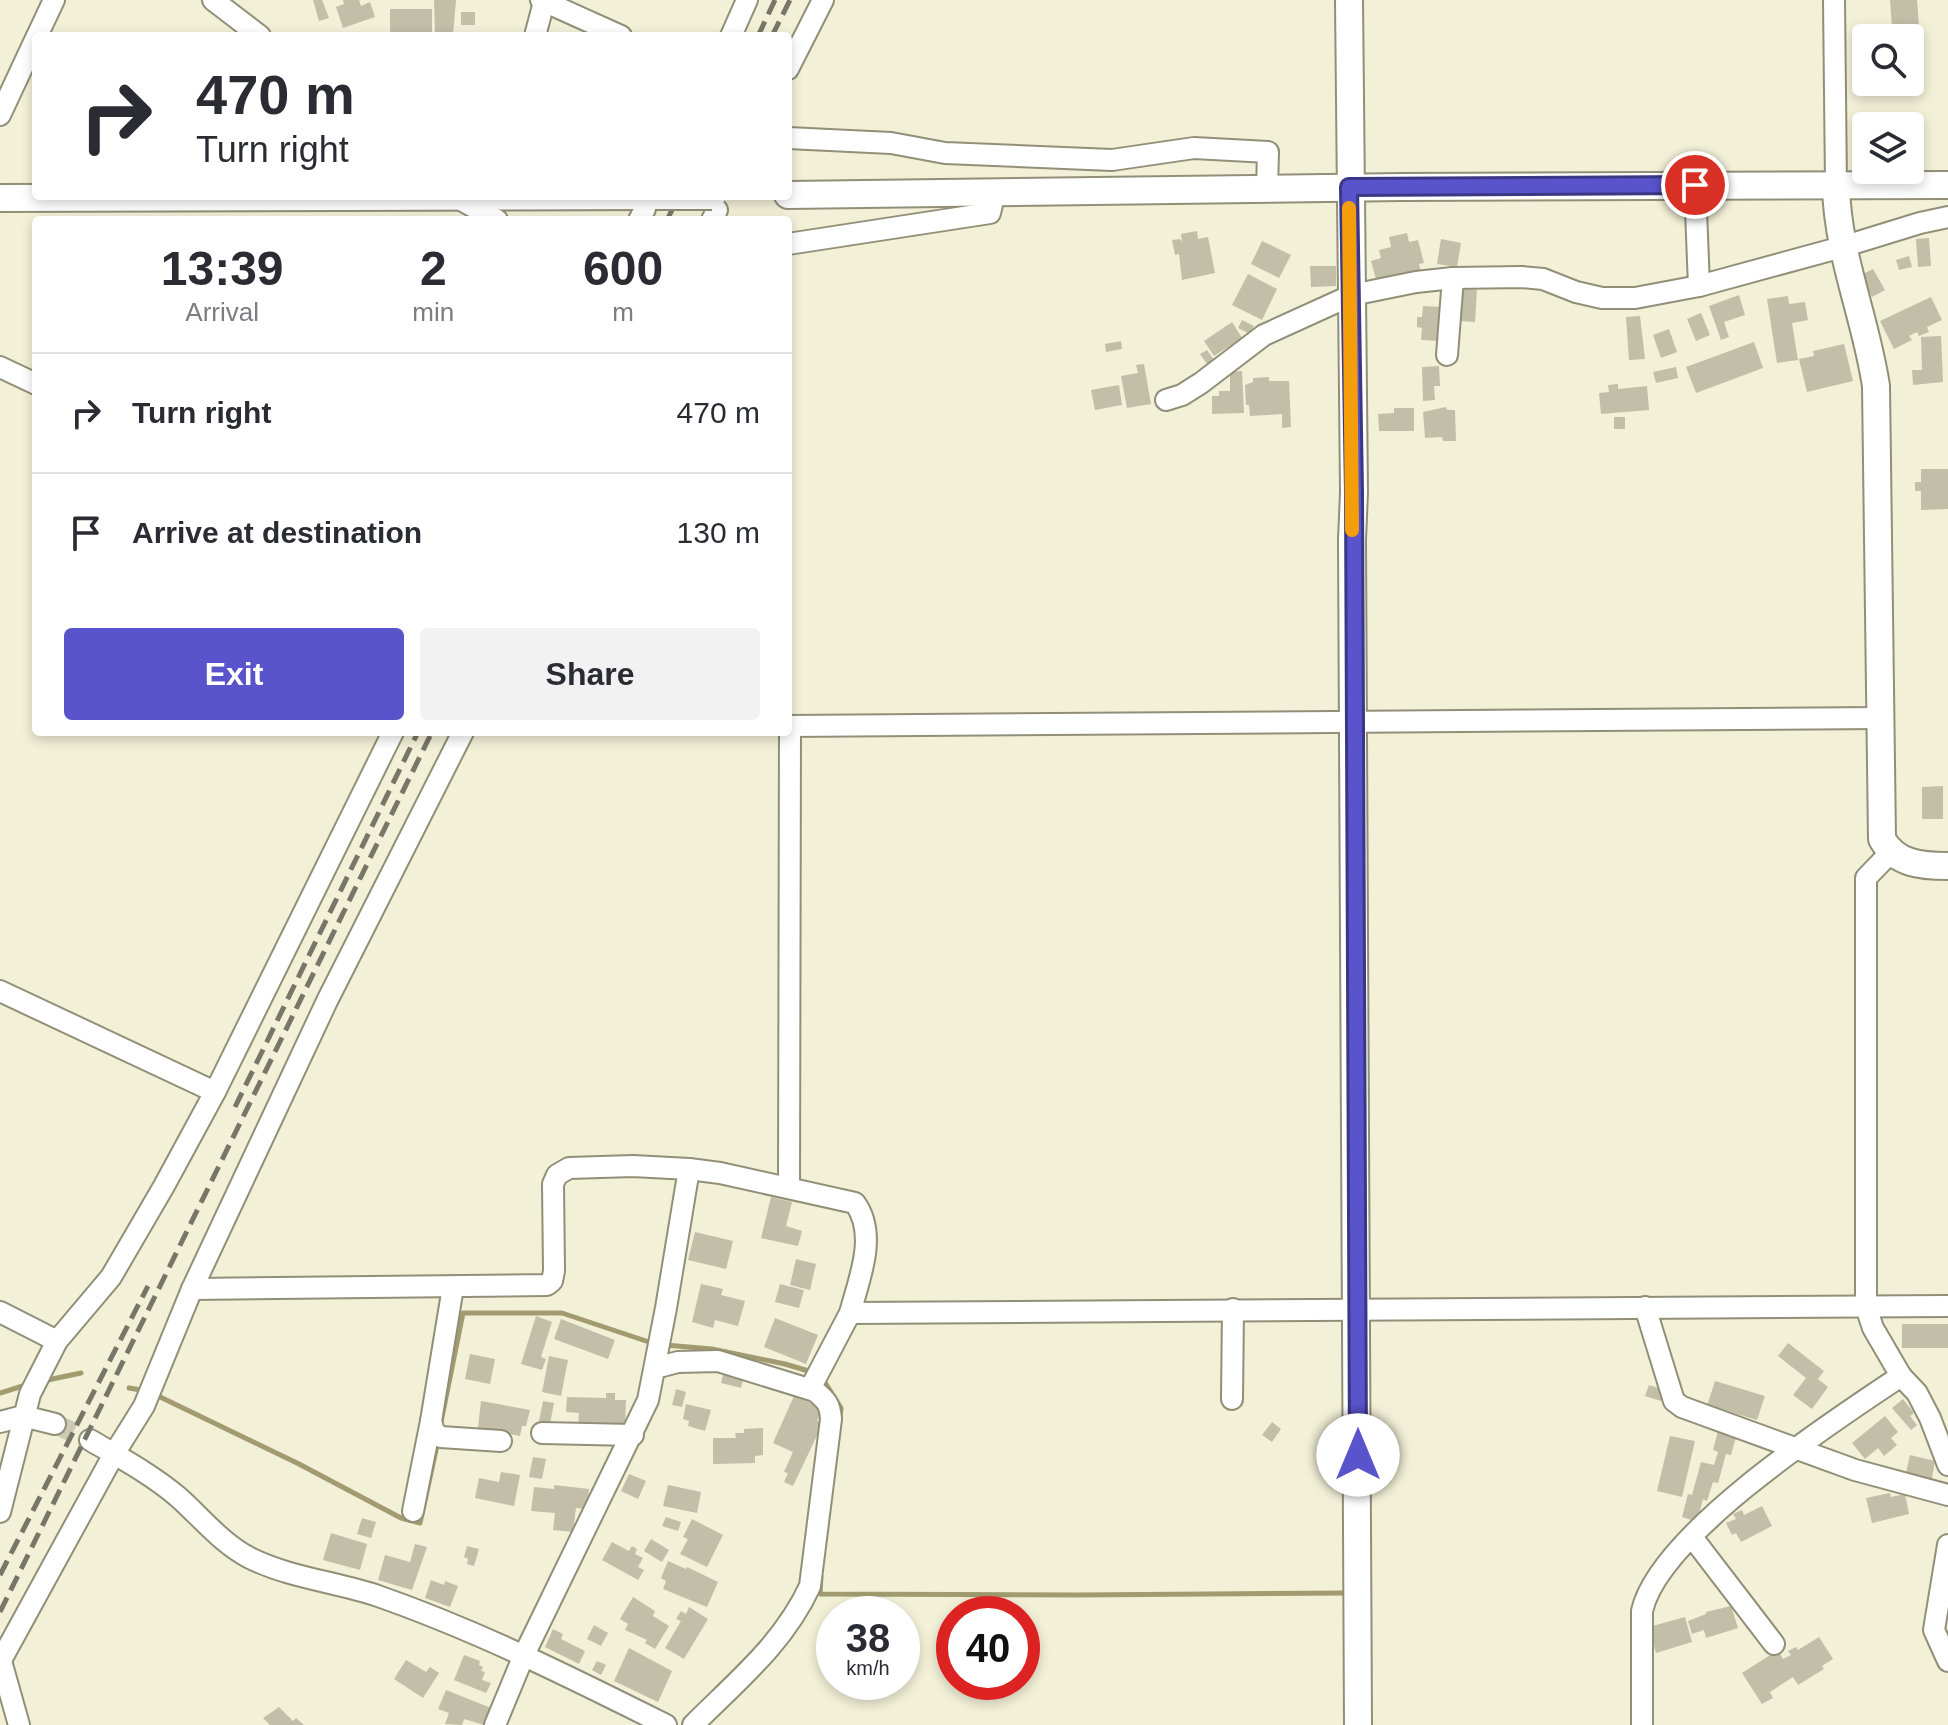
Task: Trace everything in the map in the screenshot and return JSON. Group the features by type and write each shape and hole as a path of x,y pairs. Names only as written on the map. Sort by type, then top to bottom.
{"street":[{"path":"38,32 54,0"},
{"path":"213,0 255,32"},
{"path":"733,32 747,0"},
{"path":"792,61 823,0"},
{"path":"1349,0 1358,1725"},
{"path":"1834,0 1837,220 1867,335 1876,386 1882,839 1890,853 1917,864 1948,866"},
{"path":"536,32 543,1 612,32"},
{"path":"0,115 32,46"},
{"path":"792,138 891,143 945,153 1112,160 1194,148 1268,152 1267,189"},
{"path":"1695,185 1699,286"},
{"path":"792,195 1349,187 1948,185"},
{"path":"792,243 990,213 995,192"},
{"path":"0,198 32,198"},
{"path":"461,200 490,216"},
{"path":"504,200 647,209 714,205"},
{"path":"1166,400 1182,395 1201,383 1264,335 1352,295 1453,278 1543,279 1602,298 1635,298 1699,286 1948,217"},
{"path":"1447,355 1453,278"},
{"path":"0,367 32,382"},
{"path":"792,726 1880,718"},
{"path":"0,1512 30,1394 57,1341 111,1277 215,1092 391,736"},
{"path":"19,1725 0,1662 114,1454 144,1406 192,1289 327,1001 461,736"},
{"path":"789,736 789,1188"},
{"path":"1890,853 1866,878 1866,1307 1873,1328 1930,1418 1948,1465"},
{"path":"0,991 215,1092"},
{"path":"192,1289 539,1287 552,1281 553,1184 557,1175 569,1168 633,1166 720,1173 855,1203 860,1209 866,1244 850,1313 810,1389"},
{"path":"495,1725 524,1655 648,1400 689,1169"},
{"path":"413,1511 453,1287"},
{"path":"850,1313 1948,1306"},
{"path":"1645,1307 1674,1401 1682,1407 1855,1470 1948,1495"},
{"path":"1232,1399 1233,1309"},
{"path":"0,1312 57,1341"},
{"path":"657,1352 678,1362 718,1361 810,1389 828,1401 831,1419 810,1586 780,1638 693,1725"},
{"path":"1642,1725 1642,1611 1653,1584 1692,1537 1720,1510 1796,1447 1901,1376"},
{"path":"0,1422 23,1416 55,1424"},
{"path":"431,1421 434,1432 441,1437 501,1441"},
{"path":"542,1433 633,1435"},
{"path":"90,1440 174,1493 228,1543 250,1558 281,1570 375,1595 524,1655 666,1725"},
{"path":"1692,1537 1774,1644"},
{"path":"1948,1545 1934,1630 1948,1661"}],"building":[{"path":"313,0 322,0 329,18 319,21"},
{"path":"343,0 359,0 361,6 370,2 375,17 343,28 336,7 344,4"},
{"path":"434,0 456,0 453,32 435,32"},
{"path":"1890,0 1917,0 1919,24 1892,24"},
{"path":"390,9 432,9 432,32 390,32"},
{"path":"461,12 475,12 475,25 461,25"},
{"path":"1197,231 1198,239 1208,237 1215,273 1182,280 1179,254 1175,255 1172,240 1180,239 1182,242 1181,234"},
{"path":"1407,233 1409,242 1418,240 1424,263 1419,264 1421,272 1377,283 1371,261 1381,258 1379,250 1391,247 1389,237"},
{"path":"1929,238 1931,266 1918,267 1916,239"},
{"path":"1441,239 1461,243 1457,267 1437,264"},
{"path":"1262,241 1291,255 1279,278 1251,264"},
{"path":"1909,256 1912,267 1899,270 1896,260"},
{"path":"1310,266 1336,266 1336,286 1311,287"},
{"path":"1873,269 1885,290 1872,297 1861,275"},
{"path":"1248,274 1277,289 1262,320 1232,305"},
{"path":"1462,289 1477,290 1475,322 1459,321"},
{"path":"1739,295 1745,315 1724,322 1729,337 1721,340 1709,306"},
{"path":"1788,296 1789,304 1805,302 1808,320 1792,323 1798,360 1777,363 1767,299"},
{"path":"1931,297 1942,320 1927,327 1929,332 1919,336 1917,332 1909,336 1912,340 1894,349 1880,321"},
{"path":"1423,306 1442,307 1440,341 1421,340 1422,328 1417,327 1417,317 1422,317"},
{"path":"1701,313 1710,335 1696,341 1687,319"},
{"path":"1640,316 1645,359 1629,360 1626,317"},
{"path":"1242,320 1254,326 1250,334 1238,328"},
{"path":"1232,322 1242,338 1214,356 1204,341"},
{"path":"1669,329 1677,352 1661,358 1653,335"},
{"path":"1941,336 1943,382 1913,385 1912,370 1922,370 1921,337"},
{"path":"1121,341 1122,349 1106,352 1105,344"},
{"path":"1754,342 1763,368 1696,393 1686,367"},
{"path":"1844,344 1853,381 1807,392 1799,359 1814,356 1813,351"},
{"path":"1207,350 1214,360 1207,364 1200,354"},
{"path":"1144,364 1151,404 1127,408 1121,376 1138,373 1136,365"},
{"path":"1439,366 1440,386 1434,386 1435,400 1423,401 1422,367"},
{"path":"1676,367 1678,378 1656,383 1653,372"},
{"path":"1242,371 1244,413 1212,414 1212,396 1219,396 1219,391 1230,391 1230,372"},
{"path":"1269,377 1269,381 1289,381 1291,427 1282,428 1282,414 1250,416 1245,385 1253,382 1253,378"},
{"path":"1618,384 1618,389 1647,386 1649,410 1601,414 1599,393 1609,392 1608,385"},
{"path":"1119,385 1122,405 1095,410 1091,390"},
{"path":"1446,407 1447,410 1455,410 1456,441 1443,441 1442,437 1425,438 1423,412"},
{"path":"1394,408 1414,408 1414,431 1379,431 1378,414 1394,413"},
{"path":"1614,417 1625,417 1625,429 1614,429"},
{"path":"1921,469 1948,469 1948,509 1921,510 1921,491 1915,491 1915,482 1921,482"},
{"path":"1943,786 1943,819 1922,819 1922,787"},
{"path":"771,1197 792,1202 786,1226 802,1231 798,1246 761,1238"},
{"path":"695,1232 733,1241 726,1269 688,1260"},
{"path":"796,1259 816,1264 810,1290 790,1285"},
{"path":"701,1284 723,1289 721,1295 745,1301 738,1326 715,1320 713,1328 692,1322"},
{"path":"780,1284 804,1290 799,1308 775,1302"},
{"path":"536,1316 552,1322 541,1357 546,1359 542,1370 521,1364"},
{"path":"775,1318 818,1335 806,1364 764,1347"},
{"path":"561,1319 615,1340 608,1359 554,1339"},
{"path":"1902,1324 1948,1324 1948,1348 1902,1348"},
{"path":"1788,1343 1824,1371 1818,1379 1828,1387 1812,1409 1793,1395 1806,1378 1778,1356"},
{"path":"470,1354 495,1359 490,1384 465,1379"},
{"path":"549,1356 568,1360 561,1396 542,1392"},
{"path":"724,1371 744,1376 741,1388 721,1383"},
{"path":"1715,1381 1765,1396 1757,1420 1721,1409 1720,1413 1706,1409"},
{"path":"1649,1385 1664,1390 1661,1401 1645,1396"},
{"path":"676,1389 686,1392 682,1407 672,1405"},
{"path":"606,1393 615,1393 615,1400 626,1400 625,1426 578,1425 579,1413 566,1412 567,1397 606,1398"},
{"path":"794,1396 823,1408 817,1421 823,1423 793,1486 784,1482 788,1473 784,1472 793,1452 773,1443"},
{"path":"1903,1399 1914,1413 1910,1416 1917,1425 1911,1430 1892,1408"},
{"path":"481,1401 530,1410 520,1436 478,1428"},
{"path":"543,1401 554,1403 550,1424 539,1421"},
{"path":"686,1404 711,1410 705,1431 688,1426 689,1421 683,1419"},
{"path":"1885,1416 1898,1432 1891,1438 1897,1445 1884,1456 1878,1448 1865,1459 1852,1443"},
{"path":"1272,1422 1281,1429 1272,1442 1262,1435"},
{"path":"763,1428 763,1455 755,1456 755,1463 713,1464 713,1438 736,1438 735,1433 744,1433 744,1429"},
{"path":"1718,1431 1736,1437 1731,1455 1726,1454 1718,1483 1713,1482 1707,1501 1703,1499 1697,1522 1682,1517 1701,1462 1714,1465 1718,1452 1713,1450"},
{"path":"1670,1436 1695,1441 1682,1497 1657,1491"},
{"path":"1910,1455 1935,1461 1931,1483 1905,1477"},
{"path":"533,1457 546,1459 542,1479 529,1477"},
{"path":"501,1472 520,1475 514,1506 475,1498 479,1478 499,1482"},
{"path":"629,1474 646,1481 638,1499 621,1491"},
{"path":"554,1485 589,1489 587,1509 576,1508 573,1532 553,1530 555,1513 531,1511 534,1487 554,1489"},
{"path":"668,1485 701,1492 697,1513 663,1506"},
{"path":"1890,1493 1891,1497 1905,1494 1909,1514 1872,1523 1866,1498"},
{"path":"1762,1506 1772,1526 1741,1542 1736,1533 1732,1535 1726,1523 1736,1519 1733,1514 1742,1510 1744,1515"},
{"path":"666,1517 681,1522 678,1531 662,1526"},
{"path":"362,1518 376,1522 371,1538 357,1534"},
{"path":"692,1519 723,1535 707,1567 680,1554 688,1539 683,1537"},
{"path":"331,1533 367,1544 360,1570 323,1560"},
{"path":"651,1539 669,1550 662,1562 644,1551"},
{"path":"612,1542 629,1551 632,1546 637,1549 635,1554 643,1558 638,1567 644,1570 638,1580 602,1560"},
{"path":"415,1544 427,1547 412,1590 378,1580 385,1555 410,1562"},
{"path":"467,1546 479,1549 474,1566 467,1564 468,1559 464,1557"},
{"path":"668,1561 718,1582 707,1607 663,1589 666,1581 661,1578"},
{"path":"431,1580 458,1586 450,1607 425,1598"},
{"path":"633,1597 655,1611 653,1616 669,1626 655,1649 645,1643 647,1640 625,1630 628,1624 620,1619"},
{"path":"1731,1606 1738,1628 1706,1638 1704,1630 1692,1634 1688,1621 1706,1612"},
{"path":"689,1607 708,1619 684,1659 665,1648 681,1621 676,1619 681,1611 686,1614"},
{"path":"1685,1617 1692,1642 1656,1653 1649,1627"},
{"path":"594,1625 608,1633 601,1646 587,1639"},
{"path":"553,1629 563,1634 561,1639 585,1651 579,1664 545,1647"},
{"path":"1819,1637 1833,1659 1822,1666 1824,1669 1798,1685 1793,1677 1770,1692 1773,1698 1762,1704 1742,1673 1778,1650 1783,1659 1791,1655 1788,1651 1796,1647 1798,1650"},
{"path":"629,1648 672,1671 658,1702 614,1681"},
{"path":"464,1655 480,1661 481,1671 485,1672 482,1680 491,1683 486,1693 454,1680"},
{"path":"406,1660 426,1672 430,1667 439,1673 423,1698 394,1679"},
{"path":"597,1661 606,1665 601,1675 592,1670"},
{"path":"446,1690 491,1708 484,1725 464,1719 462,1725 445,1724 449,1713 438,1709"},
{"path":"279,1707 293,1721 296,1718 304,1725 270,1725 263,1718"}],"waterway":[{"path":"440,1427 463,1313 562,1313 655,1344"},
{"path":"665,1345 712,1349 812,1372"},
{"path":"43,1381 81,1373"},
{"path":"821,1376 841,1408 840,1419"},
{"path":"0,1393 29,1384"},
{"path":"129,1388 147,1391"},
{"path":"156,1395 299,1464 401,1518 420,1523 438,1441"},
{"path":"821,1576 820,1594 1345,1593"}],"tunnel":[{"path":"55,1424 90,1440"}],"railway":[{"path":"760,32 775,0"},
{"path":"774,32 790,0"},
{"path":"669,216 677,200"},
{"path":"235,1107 416,736"},
{"path":"0,1612 430,736"},
{"path":"0,1575 148,1286"}],"slow traffic":[{"path":"1349,208 1354,464 1352,530"}],"route":[{"path":"1358,1455 1354,492 1349,187 1695,185"}]}
